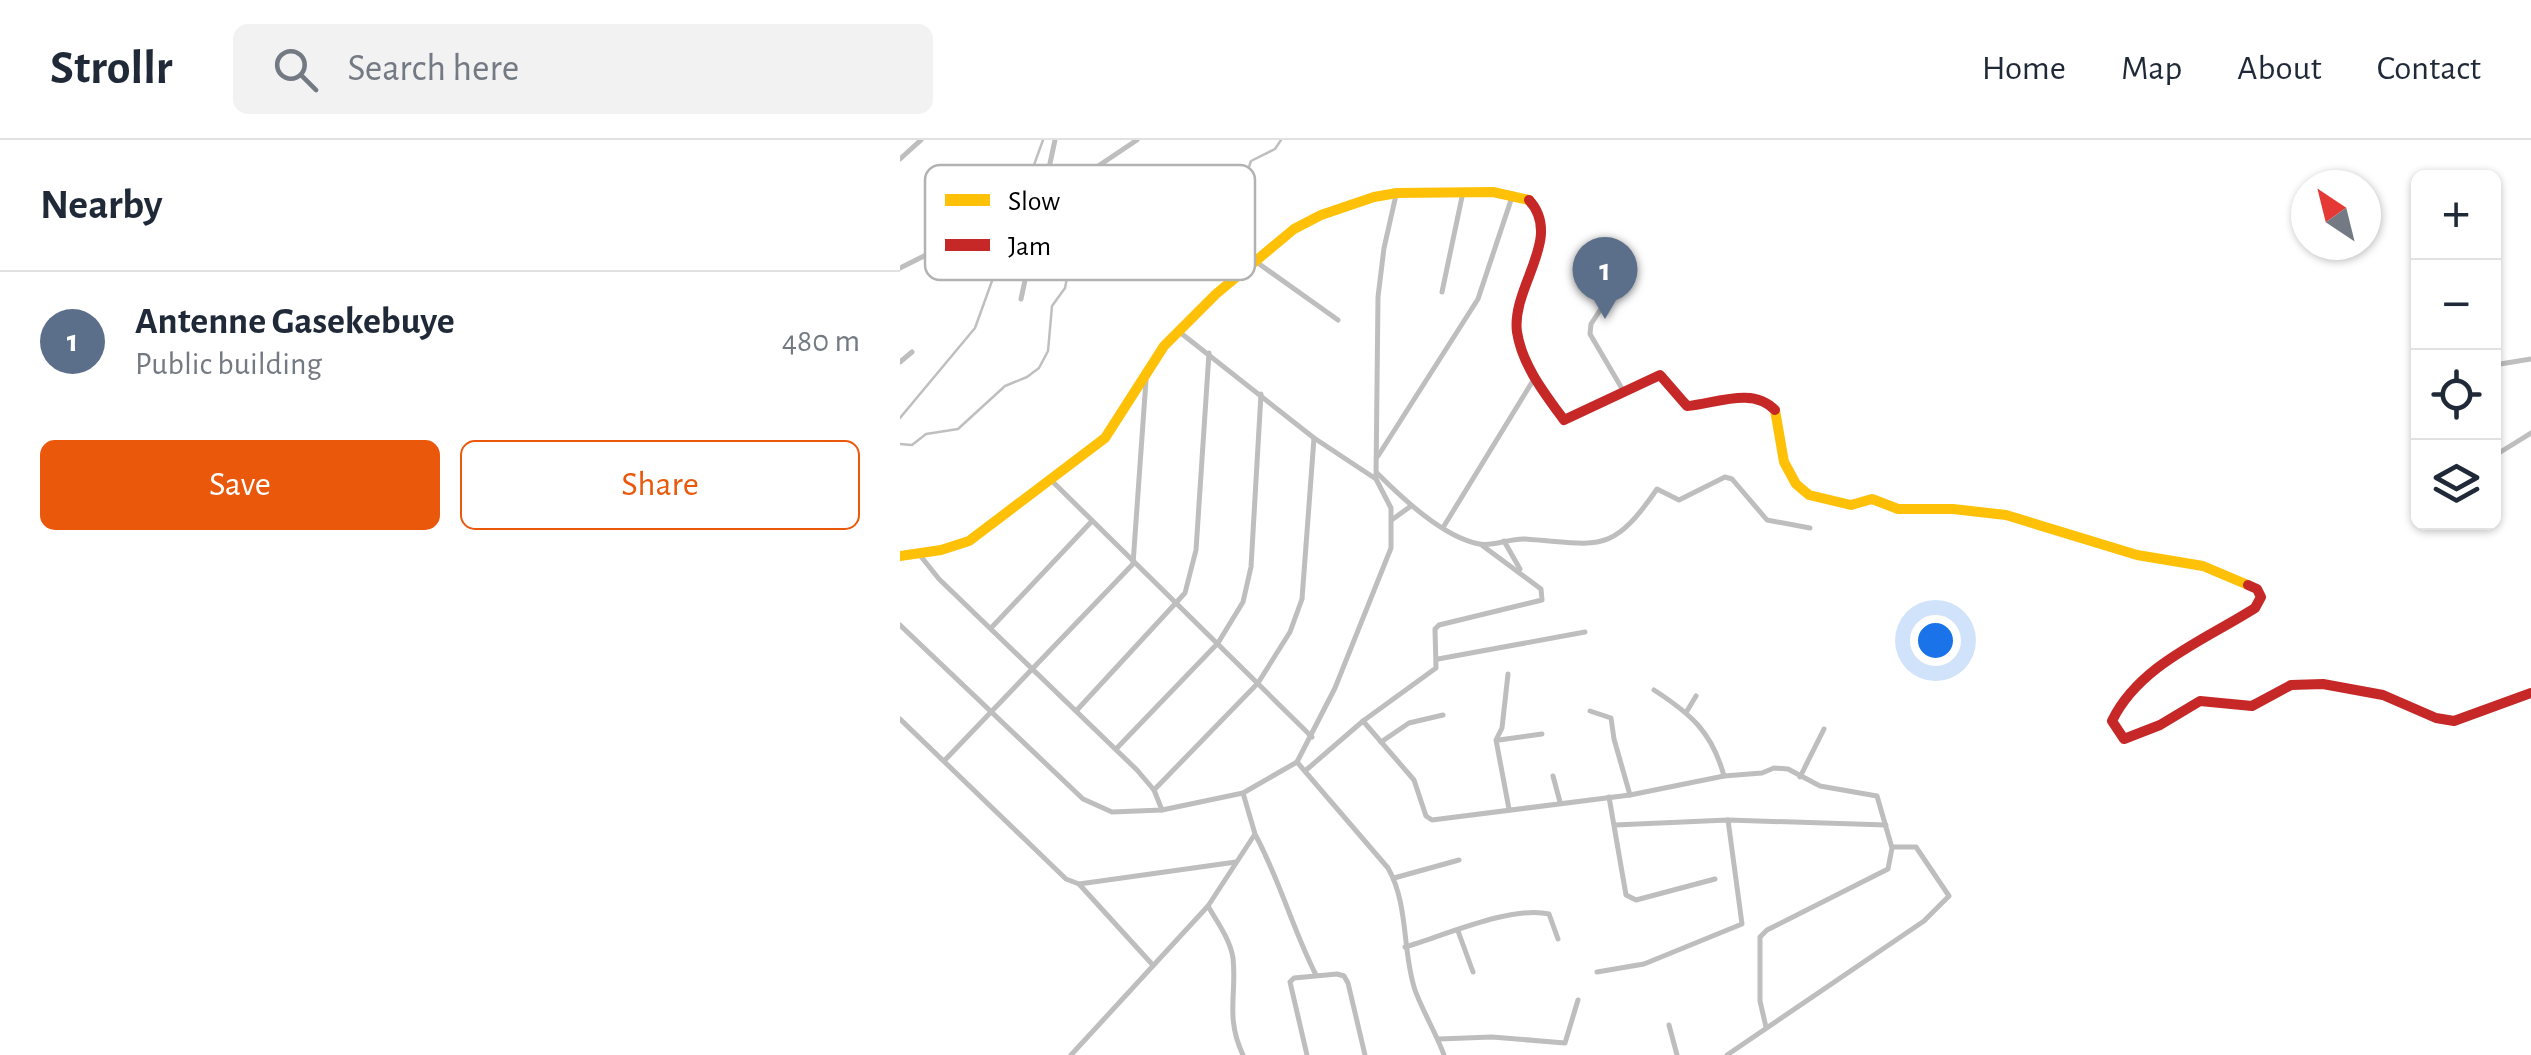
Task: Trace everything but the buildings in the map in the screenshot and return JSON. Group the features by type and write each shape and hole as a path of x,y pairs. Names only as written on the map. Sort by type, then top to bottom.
{"street":[{"path":"900,159 921,140"},
{"path":"1049,165 1055,140"},
{"path":"1100,165 1137,140"},
{"path":"1442,292 1463,191"},
{"path":"900,624 1083,799 1095,806 1122,812 1162,810 1243,793 1297,762 1312,737 1391,548 1391,508 1376,477 1378,296 1397,193"},
{"path":"1338,320 1255,262 1306,222 1346,206 1397,193 1513,194 1532,202 1542,221 1542,238 1516,323 1534,380 1564,420 1662,375 1688,406 1749,397 1767,401 1778,413 1786,467 1796,484 1809,495 1850,505 1872,499 1898,509 2006,515 2137,555 2203,566 2257,589 2261,597 2254,608 2184,650 2121,700 2112,721 2124,739 2160,725 2200,701 2252,706 2291,684 2323,684 2382,695 2436,718 2454,721 2531,693"},
{"path":"1378,456 1478,299 1513,194"},
{"path":"900,268 925,256"},
{"path":"1021,299 1025,280"},
{"path":"900,556 969,540 1052,481 1104,438 1177,330 1234,280"},
{"path":"1610,295 1591,324 1590,334 1624,392"},
{"path":"1177,330 1314,438 1376,477 1411,506 1521,571 1541,589 1542,600 1435,628 1436,668 1362,720 1306,771"},
{"path":"900,362 912,352"},
{"path":"1077,710 1185,593 1196,550 1209,353"},
{"path":"2501,364 2531,360"},
{"path":"944,761 1133,564 1146,372"},
{"path":"1444,527 1534,380"},
{"path":"1116,749 1218,643 1242,602 1249,584 1262,394"},
{"path":"2501,452 2531,433"},
{"path":"1154,790 1258,683 1290,632 1302,600 1314,438"},
{"path":"1481,545 1522,539 1592,544 1623,532 1657,488 1679,500 1726,478 1767,520 1810,528"},
{"path":"1052,481 1312,737"},
{"path":"1391,508 1404,499"},
{"path":"1393,518 1411,506"},
{"path":"992,627 1092,521"},
{"path":"1504,541 1521,571"},
{"path":"919,554 939,579 1116,749 1154,790 1162,810"},
{"path":"1438,659 1585,632"},
{"path":"1508,674 1502,728 1496,740 1508,809"},
{"path":"1654,690 1687,711 1712,739 1724,776"},
{"path":"1687,711 1696,696"},
{"path":"1590,711 1611,718 1630,795"},
{"path":"1381,742 1409,723 1443,715"},
{"path":"900,720 1066,879 1079,884 1152,964"},
{"path":"1362,720 1414,780 1429,820 1630,795 1774,768 1788,769 1820,786 1878,796 1892,848 1891,864 1884,872 1766,930 1760,937 1760,1002 1766,1027"},
{"path":"1800,777 1824,729"},
{"path":"1496,740 1542,734"},
{"path":"1297,762 1394,878 1415,990 1444,1055"},
{"path":"1553,776 1560,802"},
{"path":"1243,793 1255,834 1282,888 1316,975"},
{"path":"1609,797 1626,895 1636,900 1715,879"},
{"path":"1615,825 1728,820 1887,826"},
{"path":"1597,972 1644,964 1742,924 1728,820"},
{"path":"1072,1055 1208,906 1255,834"},
{"path":"1727,1055 1924,922 1950,896 1916,848 1892,848"},
{"path":"1394,878 1459,860"},
{"path":"1079,884 1236,862"},
{"path":"1208,906 1232,955 1232,1016 1243,1055"},
{"path":"1405,947 1507,916 1543,912 1550,914 1558,940"},
{"path":"1458,931 1472,972"},
{"path":"1307,1055 1289,986 1294,978 1316,975 1344,976 1366,1055"},
{"path":"1438,1039 1492,1037 1564,1043 1578,1000"},
{"path":"1669,1024 1677,1055"}],"waterway":[{"path":"1034,165 1043,140"},
{"path":"1250,165 1275,149 1281,140"},
{"path":"900,418 975,328 992,280"},
{"path":"900,444 912,445 926,434 958,429 1005,386 1039,368 1048,351 1052,306 1067,280"}],"traffic: slow":[{"path":"1255,262 1294,229 1374,197 1397,193 1493,192 1529,200"},
{"path":"900,556 969,541 1105,438 1164,346 1233,280"},
{"path":"1775,410 1784,462 1796,484 1809,495 1851,505 1872,499 1898,509 1953,509 2006,515 2137,555 2203,566 2248,585"}],"traffic: jam":[{"path":"1529,200 1541,230 1521,298 1517,332 1529,367 1564,420 1660,375 1687,406 1744,398 1766,403 1775,410"},
{"path":"2248,585 2257,589 2261,597 2255,608 2156,669 2124,701 2112,721 2124,739 2160,725 2200,701 2252,706 2291,685 2323,684 2383,695 2436,718 2454,721 2531,693"}],"place":[{"name":"Antenne Gasekebuye","path":"1605,319"}]}
